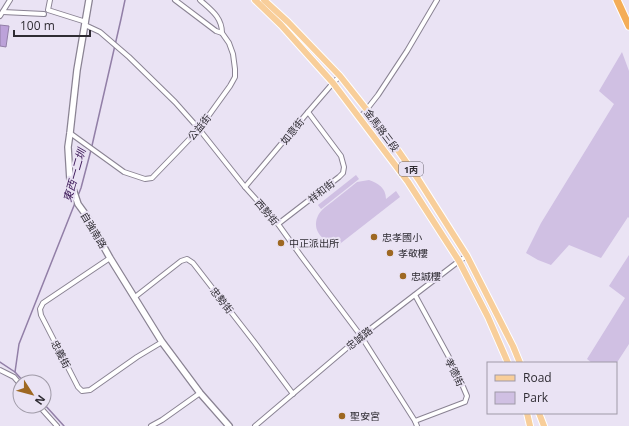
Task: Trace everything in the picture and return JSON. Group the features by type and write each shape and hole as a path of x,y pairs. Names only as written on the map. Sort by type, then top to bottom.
{"highway":[{"path":"617,0 629,26"}],"main road":[{"name":"金馬路三段","path":"255,0 288,22 340,76 368,110 404,160 467,256 510,340 520,362"},
{"name":"金馬路三段","path":"264,0 281,25 333,83 408,182 459,261 488,317 508,362"},
{"path":"527,414 530,426"},
{"path":"539,414 544,426"}],"street":[{"path":"0,16 10,0"},
{"name":"西勢街","path":"50,0 48,10 86,23 100,32 129,57 170,97 199,129 245,187 278,224 300,256 361,336 417,426"},
{"name":"自強南路","path":"89,0 77,70 68,147 70,180 78,204 162,342 200,393 229,426"},
{"name":"公益街","path":"70,132 124,172 145,179 152,178 199,129 235,77 233,54 229,43 222,33 216,31 175,0"},
{"path":"200,0 215,13 220,20 222,33"},
{"path":"360,118 368,110 407,51 437,0"},
{"path":"3,12 44,14"},
{"name":"如意街","path":"245,187 340,76"},
{"name":"祥和街","path":"278,224 339,177 343,172 344,167 341,156 308,112"},
{"name":"忠誠路","path":"255,426 361,336 467,256"},
{"name":"忠義街","path":"110,258 43,303 40,309 41,315 78,388 82,391 90,390 137,357 162,342"},
{"name":"忠勢街","path":"136,297 181,261 187,259 193,263 256,343 293,394"},
{"name":"孝德街","path":"415,295 456,370 467,396 465,402 415,421"},
{"path":"0,370 12,376"},
{"path":"151,426 200,393"},
{"path":"46,414 57,426"}],"green space":[{"path":"622,52 629,71 629,218 628,217 601,258 569,245 551,265 526,253 541,223 614,104 599,91"},
{"path":"356,175 359,179 321,209 318,205"},
{"path":"369,180 381,186 385,192 386,199 396,191 400,197 332,250 328,244 330,242 321,237 318,233 316,224 319,215 324,208 357,182"},
{"path":"629,255 629,344 617,362 591,362 587,359 625,298 609,286"}],"shaded area":[{"path":"0,25 9,26 6,47 0,46"}],"waterway":[{"name":"東西一二圳","path":"77,198 91,150 125,0"},
{"name":"東西一二圳","path":"15,372 19,344 75,203"},
{"name":"東西一二圳","path":"0,362 17,374"},
{"path":"52,413 64,426"}],"place":[{"name":"忠孝國小","path":"374,237"},
{"name":"中正派出所","path":"281,243"},
{"name":"孝敬樓","path":"390,253"},
{"name":"忠誠樓","path":"403,276"},
{"name":"聖安宮","path":"342,416"}]}
